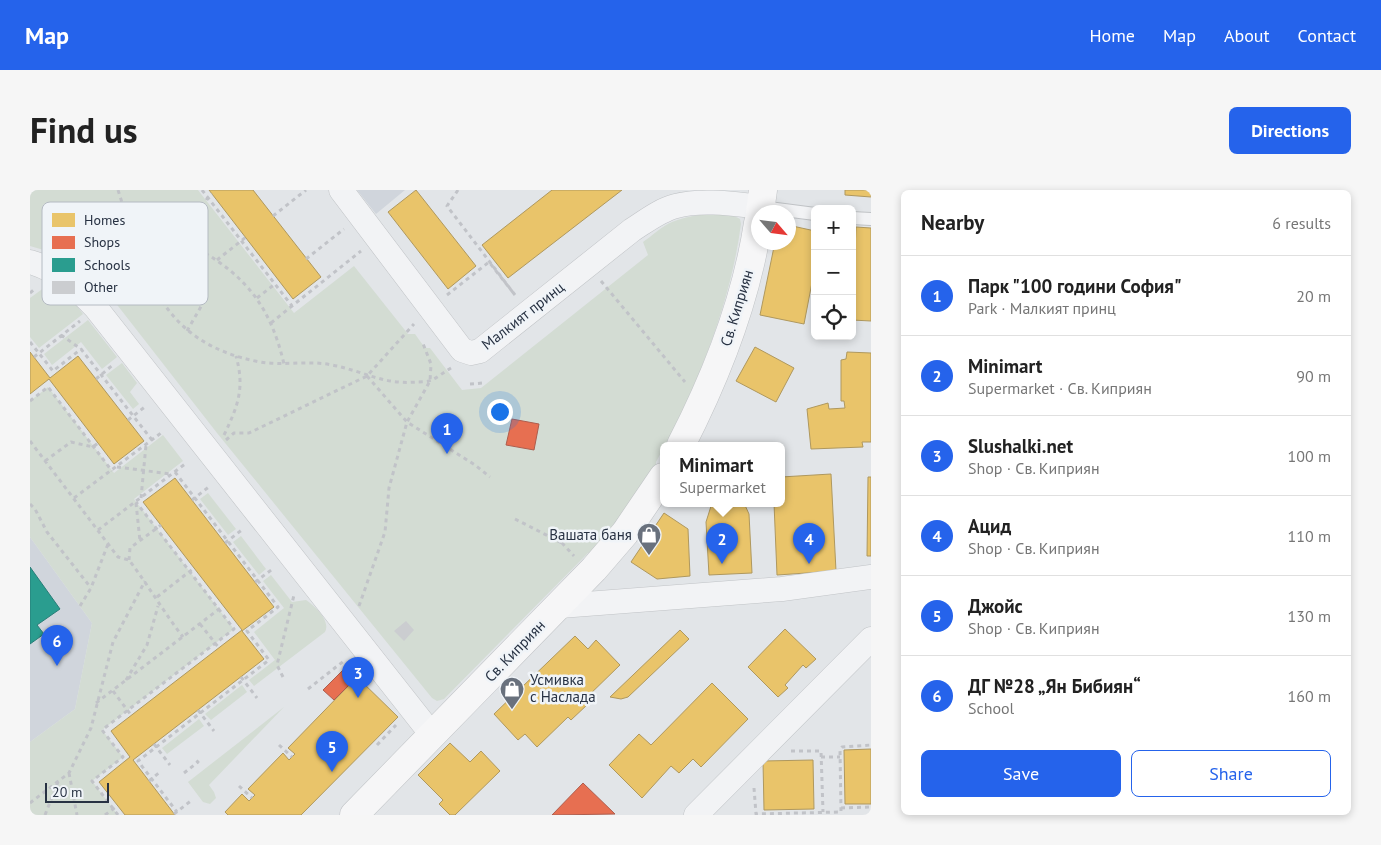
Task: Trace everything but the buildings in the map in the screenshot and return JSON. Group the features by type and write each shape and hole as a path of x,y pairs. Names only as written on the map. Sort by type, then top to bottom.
{"street":[{"name":"Малкият принц","path":"341,190 462,350 471,353 480,351 632,230 654,216 676,206 694,203 751,207"},
{"name":"Св. Киприян","path":"683,442 705,398 735,320 755,250"},
{"path":"30,262 42,266"},
{"path":"93,305 433,736"},
{"name":"Св. Киприян","path":"354,815 560,606 624,533 660,480"},
{"path":"560,606 782,589 871,580"},
{"path":"696,815 871,638"}],"lane":[{"path":"796,212 811,214"},
{"path":"856,218 871,219"}],"path":[{"path":"118,190 122,202"},
{"path":"202,190 292,306"},
{"path":"273,216 306,190"},
{"path":"458,190 446,206 528,312"},
{"path":"206,202 212,194"},
{"path":"306,258 360,216"},
{"path":"217,260 246,237"},
{"path":"271,323 377,238"},
{"path":"208,255 237,275 257,298 271,323 284,364"},
{"path":"236,355 241,372 242,389 223,440 234,433 249,433 367,376 410,326 489,262 528,312"},
{"path":"588,265 688,386"},
{"path":"257,298 275,284"},
{"path":"166,305 187,331 201,341 260,362 330,364 396,384 430,381 455,365"},
{"path":"187,331 202,305"},
{"path":"34,357 96,308"},
{"path":"61,336 81,349 152,440"},
{"path":"358,612 385,532 389,488 407,422 430,381 431,364 422,341"},
{"path":"30,342 53,371 81,349"},
{"path":"96,379 101,375"},
{"path":"367,376 407,422 475,465 490,477"},
{"path":"470,384 483,383"},
{"path":"30,401 48,387 112,471"},
{"path":"128,420 134,416"},
{"path":"74,498 161,432"},
{"path":"30,441 118,558 128,560 145,581 157,597 159,605 183,637"},
{"path":"45,460 71,442 93,446 98,443"},
{"path":"141,498 146,444"},
{"path":"98,530 186,464"},
{"path":"117,467 173,473 278,607 247,631 269,660 242,678 138,761 150,780 176,813 192,800"},
{"path":"118,815 92,781 123,757 102,730 234,629 136,502"},
{"path":"136,502 140,541"},
{"path":"30,504 58,548 91,588"},
{"path":"514,519 564,544"},
{"path":"128,560 130,548 161,525"},
{"path":"551,531 575,557"},
{"path":"80,606 91,588 108,543"},
{"path":"157,597 194,568"},
{"path":"284,677 277,665 300,568"},
{"path":"30,803 69,773 91,728 113,642 145,581"},
{"path":"125,681 147,645 159,605"},
{"path":"96,704 223,606"},
{"path":"200,624 219,648"},
{"path":"308,689 348,657"},
{"path":"172,677 175,682"},
{"path":"242,678 257,698"},
{"path":"113,691 131,715"},
{"path":"199,712 214,731"},
{"path":"377,745 399,722"},
{"path":"379,735 383,739"},
{"path":"279,745 292,757"},
{"path":"155,746 170,765"},
{"path":"754,785 756,814 823,812 830,814 841,812 840,756 842,747 871,746"},
{"path":"782,752 821,751 823,812"},
{"path":"822,756 840,756"},
{"path":"184,773 198,762 196,760"},
{"path":"150,780 160,772"},
{"path":"69,773 77,815"},
{"path":"45,815 59,781"},
{"path":"239,786 252,798"},
{"path":"104,815 118,806"},
{"path":"841,808 871,807"}],"shaded area":[{"path":"30,190 198,190 207,202 42,202 42,250 30,246"},
{"path":"357,190 405,190 376,214"},
{"path":"208,203 294,313 354,266 408,334 415,334 425,348 430,348 462,390 481,388 648,255 643,242 665,226 687,217 706,214 725,214 740,219 741,224 736,255 720,317 684,407 666,442 660,442 660,454 656,462 656,468 595,552 588,553 444,699 437,701 432,698 217,433 117,305 208,305"},
{"path":"42,289 42,305 76,305 83,314 39,348 30,337 30,298"},
{"path":"88,320 117,357 102,369 81,342 52,365 44,354"},
{"path":"122,363 137,383 130,392 139,404 133,409 106,375"},
{"path":"48,387 114,473 163,435 183,461 134,499 234,629 102,730 123,757 92,781 118,815 30,815 30,742 75,709 92,623 30,537 30,401"},
{"path":"208,493 236,529 228,535 200,499"},
{"path":"241,536 266,569 259,575 233,542"},
{"path":"30,537 92,623 75,709 30,742"},
{"path":"271,575 292,602 306,600 314,606 324,619 326,628 325,632 254,686 249,680 275,660 254,632 284,608 263,581"},
{"path":"242,685 247,692 211,720 205,714"},
{"path":"284,707 209,785 216,798 210,804 203,802 188,782"},
{"path":"199,719 204,726 167,754 162,748"}],"place":[{"name":"Парк \"100 години София\"","path":"447,454"},
{"name":"Вашата баня","path":"649,556"},
{"name":"Minimart","path":"722,564"},
{"name":"Ацид","path":"809,564"},
{"name":"ДГ №28 „Ян Бибиян“","path":"57,666"},
{"name":"Slushalki.net","path":"358,698"},
{"name":"Усмивка с Наслада","path":"512,710"},
{"name":"Джойс","path":"332,772"}]}
